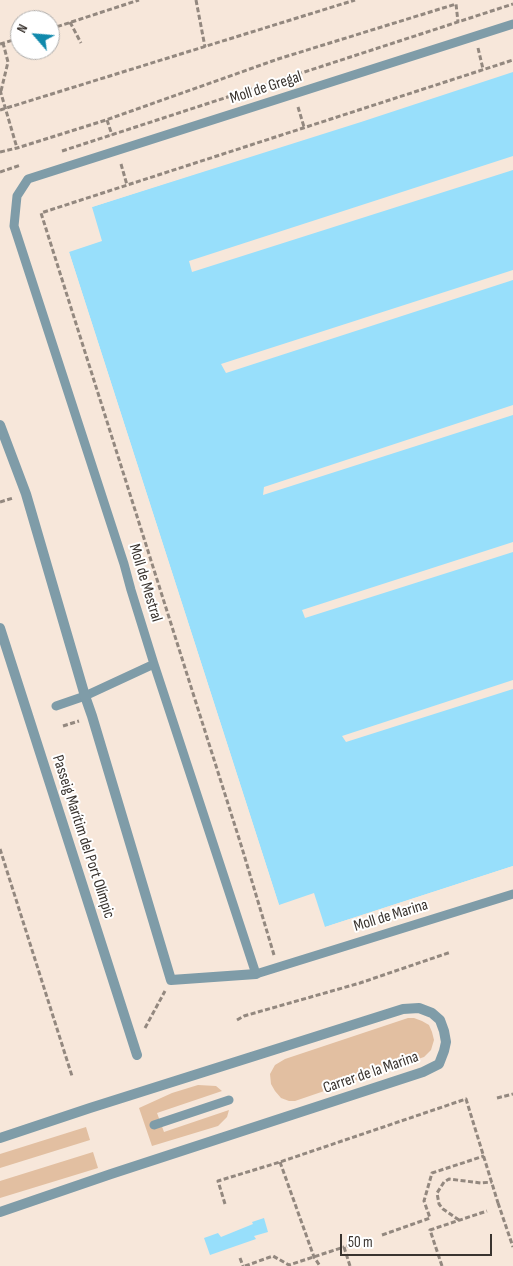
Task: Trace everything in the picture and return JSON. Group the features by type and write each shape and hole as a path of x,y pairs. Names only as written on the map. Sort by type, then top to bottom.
{"street":[{"path":"0,425 26,494 171,980 256,974"},
{"name":"Passeig Marítim del Port Olímpic","path":"0,628 137,1055"},
{"name":"Carrer de la Marina","path":"0,1138 403,1009 419,1008 432,1014 440,1020 444,1031 446,1042 439,1064 423,1072 0,1212"}],"lane":[{"name":"Moll de Gregal","path":"28,179 513,24"},
{"name":"Moll de Mestral","path":"28,179 17,196 14,226 124,564 154,664 256,974"},
{"path":"56,706 85,696 154,664"},
{"name":"Moll de Marina","path":"278,968 513,894"},
{"path":"256,974 278,968"},
{"path":"154,1125 229,1100"}],"path":[{"path":"60,26 139,0"},
{"path":"196,0 204,47"},
{"path":"0,110 355,0"},
{"path":"0,152 106,120 278,59 456,4 459,26"},
{"path":"56,153 513,4"},
{"path":"70,22 81,43"},
{"path":"2,44 8,62 0,91 17,148"},
{"path":"477,46 483,69"},
{"path":"278,968 242,848 41,213 513,60"},
{"path":"297,104 304,127"},
{"path":"106,120 114,140"},
{"path":"119,160 128,185"},
{"path":"0,172 28,162"},
{"path":"0,849 72,1076"},
{"path":"237,1020 244,1016 360,983 451,952"},
{"path":"143,1031 171,980"},
{"path":"497,1098 513,1094"},
{"path":"225,1204 218,1181 466,1099 513,1247"},
{"path":"382,1235 430,1218 424,1201 432,1173 484,1156"},
{"path":"280,1162 314,1257 320,1266"},
{"path":"459,1220 442,1209 439,1204 437,1193 444,1182 449,1179 492,1182"},
{"path":"442,1266 430,1230 487,1210"},
{"path":"240,1258 244,1266 273,1256 289,1265 369,1238"},
{"path":"344,1247 350,1266"}],"shaded area":[{"path":"408,1018 414,1018 429,1025 432,1032 434,1040 431,1050 424,1057 295,1101 281,1098 271,1084 270,1074 275,1065 285,1059"},
{"path":"198,1085 216,1086 222,1091 157,1113 164,1132 229,1110 227,1117 218,1126 152,1146 139,1108 172,1093"},
{"path":"86,1127 90,1140 0,1168 0,1154"},
{"path":"93,1152 98,1168 0,1198 0,1181"}],"water":[{"path":"513,72 513,866 325,927 314,893 279,905 69,252 102,241 92,207"},
{"path":"264,1218 268,1232 254,1236 256,1239 210,1255 204,1238 218,1233 221,1237"}],"pier":[{"path":"513,69 513,71 92,207 91,205"},
{"path":"513,156 513,170 192,272 189,261"},
{"path":"69,252 279,905 277,905 67,253"},
{"path":"513,270 513,280 226,373 221,364"},
{"path":"513,405 513,415 263,495 264,487"},
{"path":"513,542 513,552 305,618 302,610"},
{"path":"513,680 513,689 346,742 342,736"},
{"path":"513,866 513,869 326,930 325,927"}]}
